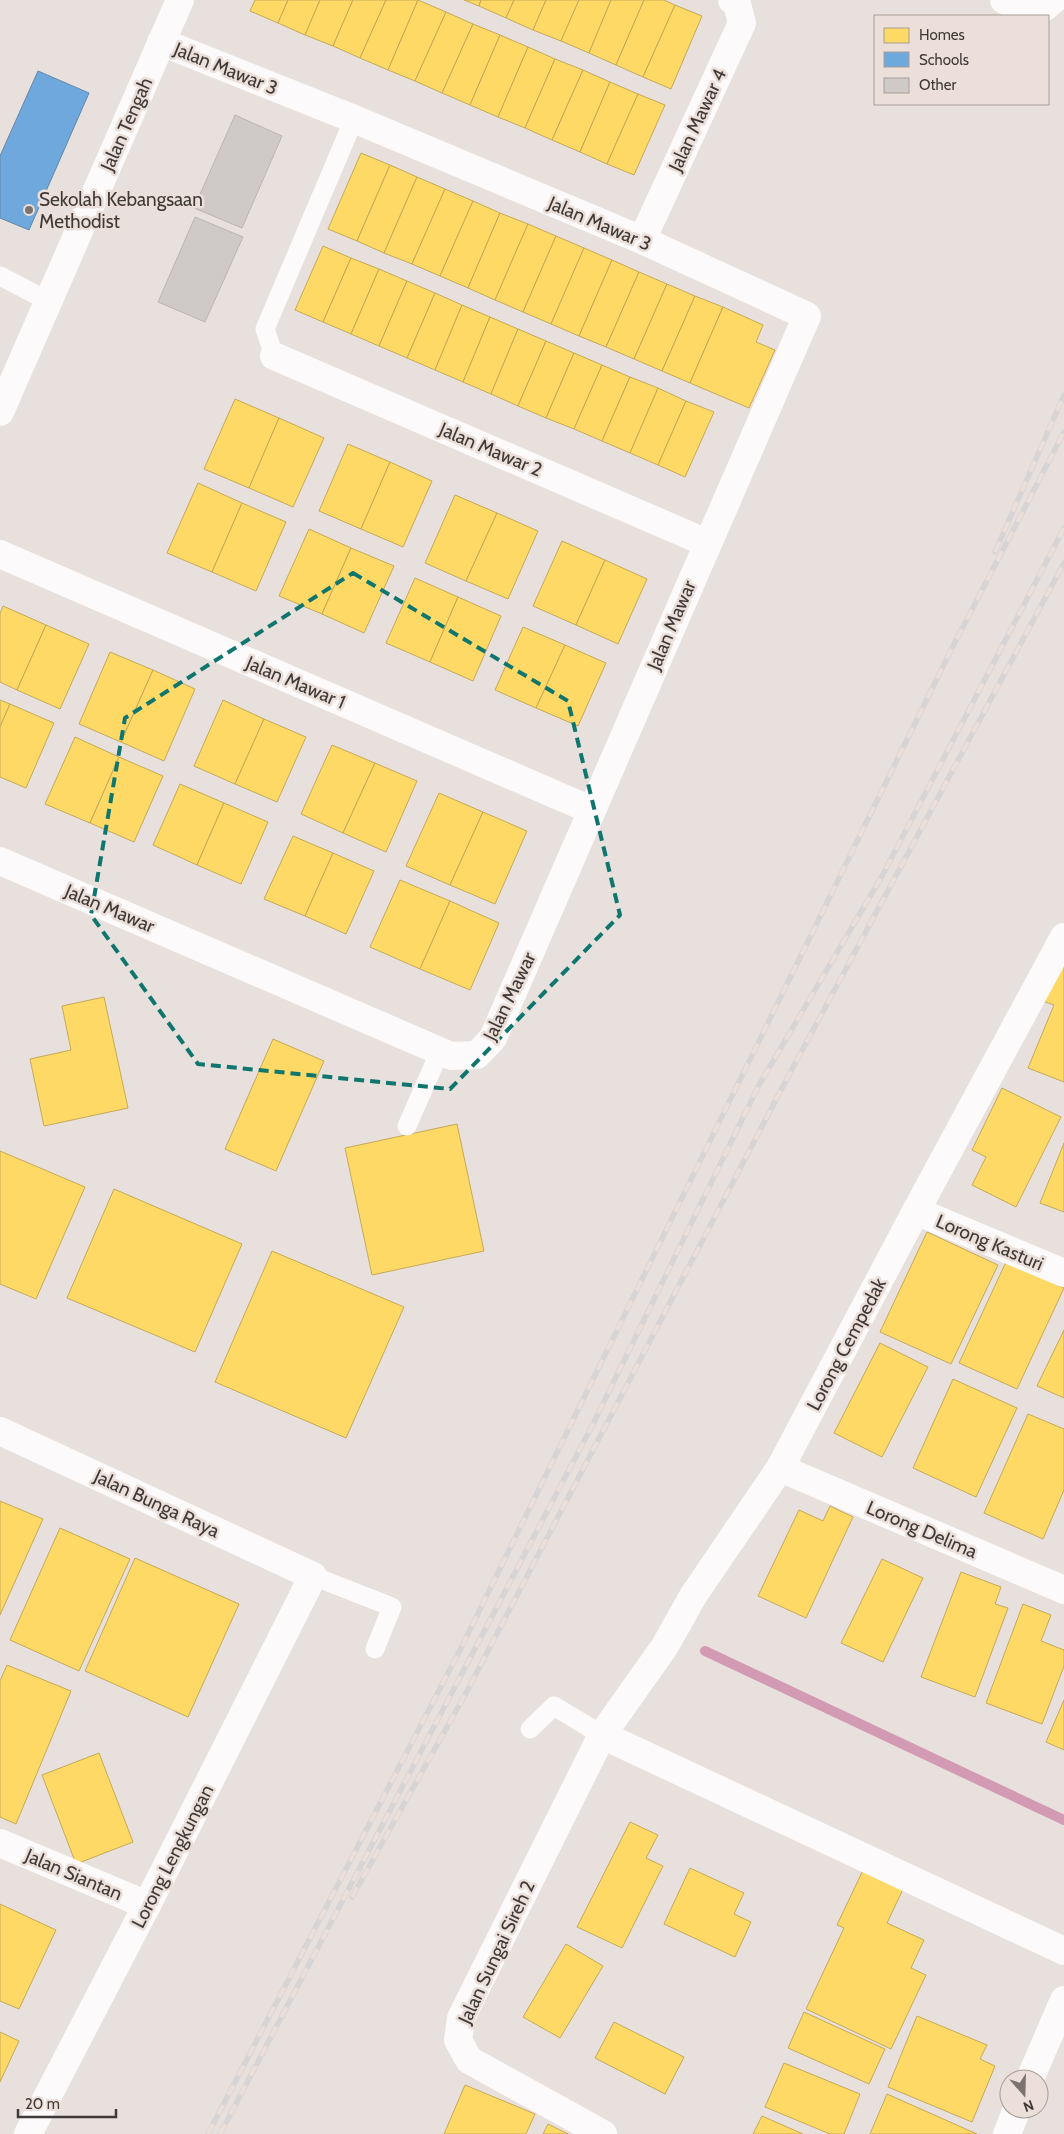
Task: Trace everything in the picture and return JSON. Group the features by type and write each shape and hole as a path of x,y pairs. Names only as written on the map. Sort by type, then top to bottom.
{"street":[{"name":"Jalan Tengah","path":"0,412 180,0"},
{"name":"Jalan Mawar 4","path":"642,240 742,23 737,4 732,0"},
{"path":"1004,0 1014,5 1045,6 1053,0"},
{"name":"Jalan Mawar 3","path":"161,42 354,119 642,240 807,316 707,543"},
{"name":"Jalan Mawar 2","path":"274,356 707,543"},
{"name":"Jalan Mawar","path":"0,861 451,1056 477,1055 493,1038 707,543"},
{"name":"Jalan Mawar 1","path":"0,554 591,810"},
{"name":"Lorong Cempedak","path":"602,1735 665,1646 693,1596 780,1468 916,1211 1062,945"},
{"name":"Lorong Kasturi","path":"916,1211 1064,1273"},
{"name":"Jalan Bunga Raya","path":"0,1430 313,1576"},
{"name":"Lorong Delima","path":"780,1468 1064,1590"},
{"name":"Lorong Lengkungan","path":"28,2134 147,1905 313,1576"},
{"path":"602,1735 1064,1951"},
{"name":"Jalan Sungai Sireh 2","path":"602,1735 461,2018 458,2040 469,2060 603,2134"},
{"name":"Jalan Siantan","path":"0,1842 147,1905"},
{"path":"1034,2069 1064,2000"},
{"path":"1007,2134 1014,2119"}],"lane":[{"path":"274,356 265,329 354,119"},
{"path":"0,276 48,301"},
{"path":"407,1126 440,1051"},
{"path":"313,1576 392,1607 375,1649"},
{"path":"530,1729 554,1706 602,1735"}],"highlighted area":[{"path":"353,573 568,701 620,915 450,1089 198,1064 91,915 125,718"}],"building: Homes":[{"path":"255,0 288,0 278,23 250,11"},
{"path":"288,0 320,0 305,35 278,23"},
{"path":"320,0 353,0 333,46 305,35"},
{"path":"353,0 386,0 360,58 333,46"},
{"path":"386,0 418,0 388,70 360,58"},
{"path":"418,0 446,12 415,81 388,70"},
{"path":"464,0 481,0 479,6"},
{"path":"481,0 514,0 506,18 479,6"},
{"path":"514,0 546,0 533,30 506,18"},
{"path":"546,0 579,0 561,41 533,30"},
{"path":"579,0 611,0 589,53 561,41"},
{"path":"611,0 644,0 616,65 589,53"},
{"path":"644,0 664,0 675,5 643,77 616,65"},
{"path":"675,5 702,16 671,89 643,77"},
{"path":"446,12 473,24 442,93 415,81"},
{"path":"473,24 500,35 470,105 442,93"},
{"path":"500,35 528,47 498,117 470,105"},
{"path":"528,47 555,59 525,128 498,117"},
{"path":"555,59 583,70 552,140 525,128"},
{"path":"583,70 610,82 580,152 552,140"},
{"path":"610,82 638,94 607,164 580,152"},
{"path":"638,94 665,105 634,175 607,164"},
{"path":"361,153 390,165 357,241 328,229"},
{"path":"390,165 417,177 384,253 357,241"},
{"path":"417,177 445,189 412,264 384,253"},
{"path":"445,189 473,201 440,276 412,264"},
{"path":"473,201 500,213 468,288 440,276"},
{"path":"500,213 528,224 495,300 468,288"},
{"path":"528,224 556,236 523,312 495,300"},
{"path":"556,236 584,248 551,324 523,312"},
{"path":"323,246 351,258 323,322 295,310"},
{"path":"584,248 612,260 579,336 551,324"},
{"path":"351,258 379,269 351,334 323,322"},
{"path":"612,260 639,272 606,347 579,336"},
{"path":"379,269 407,281 379,346 351,334"},
{"path":"639,272 667,284 634,359 606,347"},
{"path":"407,281 435,293 407,358 379,346"},
{"path":"667,284 695,296 662,371 634,359"},
{"path":"435,293 462,305 435,370 407,358"},
{"path":"695,296 723,307 690,383 662,371"},
{"path":"462,305 490,317 463,382 435,370"},
{"path":"723,307 763,325 756,342 775,350 749,408 690,383"},
{"path":"490,317 518,329 491,394 463,382"},
{"path":"518,329 546,341 518,406 491,394"},
{"path":"546,341 574,353 546,418 518,406"},
{"path":"574,353 602,365 574,429 546,418"},
{"path":"602,365 630,377 602,441 574,429"},
{"path":"630,377 658,388 630,453 602,441"},
{"path":"658,388 686,401 658,465 630,453"},
{"path":"235,399 279,418 249,488 204,469"},
{"path":"686,401 714,412 685,477 658,465"},
{"path":"279,418 324,438 293,507 249,488"},
{"path":"348,444 390,462 361,529 319,511"},
{"path":"390,462 432,481 403,547 361,529"},
{"path":"198,483 242,503 212,572 167,553"},
{"path":"455,495 497,513 466,581 425,563"},
{"path":"242,503 286,522 256,591 212,572"},
{"path":"497,513 538,531 508,599 466,581"},
{"path":"309,529 351,548 322,614 279,596"},
{"path":"562,541 605,560 576,625 533,606"},
{"path":"351,548 394,566 364,633 322,614"},
{"path":"605,560 647,579 618,644 576,625"},
{"path":"415,578 458,597 430,662 386,643"},
{"path":"458,597 501,616 473,681 430,662"},
{"path":"3,606 46,625 17,690 0,682 0,614"},
{"path":"46,625 89,644 60,709 17,690"},
{"path":"523,627 565,645 536,708 495,690"},
{"path":"565,645 606,663 578,726 536,708"},
{"path":"110,652 153,670 121,742 79,724"},
{"path":"153,670 195,689 164,761 121,742"},
{"path":"0,700 10,704 0,727"},
{"path":"223,700 264,719 235,784 194,766"},
{"path":"10,704 54,723 26,788 0,777 0,727"},
{"path":"264,719 306,737 277,802 235,784"},
{"path":"75,737 119,757 90,823 45,804"},
{"path":"332,745 375,763 343,833 301,814"},
{"path":"119,757 163,776 134,842 90,823"},
{"path":"375,763 417,781 386,852 343,833"},
{"path":"180,784 224,803 197,865 153,845"},
{"path":"439,793 483,812 450,885 406,866"},
{"path":"224,803 268,822 241,884 197,865"},
{"path":"483,812 527,831 495,904 450,885"},
{"path":"293,836 333,853 305,916 264,899"},
{"path":"333,853 374,871 346,934 305,916"},
{"path":"400,880 450,901 420,969 370,947"},
{"path":"450,901 499,923 470,990 420,969"},
{"path":"1064,960 1064,1082 1028,1068 1054,1005 1040,1000"},
{"path":"104,997 128,1108 44,1126 30,1059 71,1050 62,1006"},
{"path":"273,1039 324,1061 276,1171 225,1149"},
{"path":"1002,1088 1061,1117 1016,1207 972,1185 986,1157 972,1150"},
{"path":"457,1124 484,1251 372,1275 345,1148"},
{"path":"1064,1143 1064,1212 1040,1203"},
{"path":"0,1151 85,1187 36,1299 0,1284"},
{"path":"114,1189 242,1244 195,1352 67,1298"},
{"path":"927,1232 998,1265 951,1364 880,1332"},
{"path":"272,1251 404,1307 346,1438 215,1382"},
{"path":"1006,1262 1064,1288 1017,1389 959,1363"},
{"path":"1064,1330 1064,1398 1037,1386"},
{"path":"880,1343 928,1367 882,1457 834,1433"},
{"path":"953,1379 1017,1408 976,1497 913,1468"},
{"path":"1028,1414 1064,1429 1064,1490 1043,1539 984,1513"},
{"path":"0,1501 43,1519 0,1615"},
{"path":"830,1506 853,1517 806,1618 758,1596 799,1510 823,1521"},
{"path":"60,1528 130,1559 79,1671 10,1640"},
{"path":"135,1558 239,1604 188,1717 85,1671"},
{"path":"882,1559 923,1578 883,1662 841,1643"},
{"path":"961,1572 1001,1587 995,1604 1008,1608 975,1697 921,1677"},
{"path":"1023,1604 1051,1615 1041,1641 1064,1650 1064,1666 1042,1724 986,1703"},
{"path":"7,1665 71,1691 16,1824 0,1817 0,1681"},
{"path":"1064,1700 1064,1750 1046,1742"},
{"path":"99,1753 133,1842 76,1864 42,1775"},
{"path":"630,1822 658,1835 646,1858 663,1866 622,1948 577,1927"},
{"path":"690,1868 744,1893 734,1914 751,1922 735,1957 664,1924"},
{"path":"864,1868 904,1887 887,1923 924,1940 911,1968 926,1975 891,2049 806,2009 844,1928 837,1925"},
{"path":"0,1904 56,1930 19,2009 0,2001"},
{"path":"566,1944 603,1966 560,2038 523,2017"},
{"path":"804,2012 885,2049 869,2084 788,2048"},
{"path":"917,2016 987,2045 980,2059 995,2066 972,2122 888,2087"},
{"path":"614,2022 684,2057 665,2094 595,2058"},
{"path":"0,2032 19,2041 0,2082"},
{"path":"784,2063 860,2094 844,2134 830,2134 765,2107"},
{"path":"465,2085 535,2114 526,2134 444,2134"},
{"path":"887,2094 977,2134 870,2134"},
{"path":"762,2116 803,2134 753,2134"},
{"path":"548,2124 568,2134 543,2134"}],"building: Schools":[{"path":"38,71 89,93 29,230 0,218 0,156"}],"building: Other":[{"path":"235,115 282,136 242,228 194,208"},
{"path":"195,217 243,237 205,322 158,302"}],"waterway":[{"path":"705,1651 1064,1820"}],"railway":[{"path":"995,552 1064,395"},
{"path":"208,2134 461,1648 951,650 1064,432"},
{"path":"220,2134 593,1424 759,1085 882,876 1064,528"},
{"path":"352,1897 466,1693 791,1071 1064,563"}],"place":[{"name":"Sekolah Kebangsaan Methodist","path":"29,210"}]}
